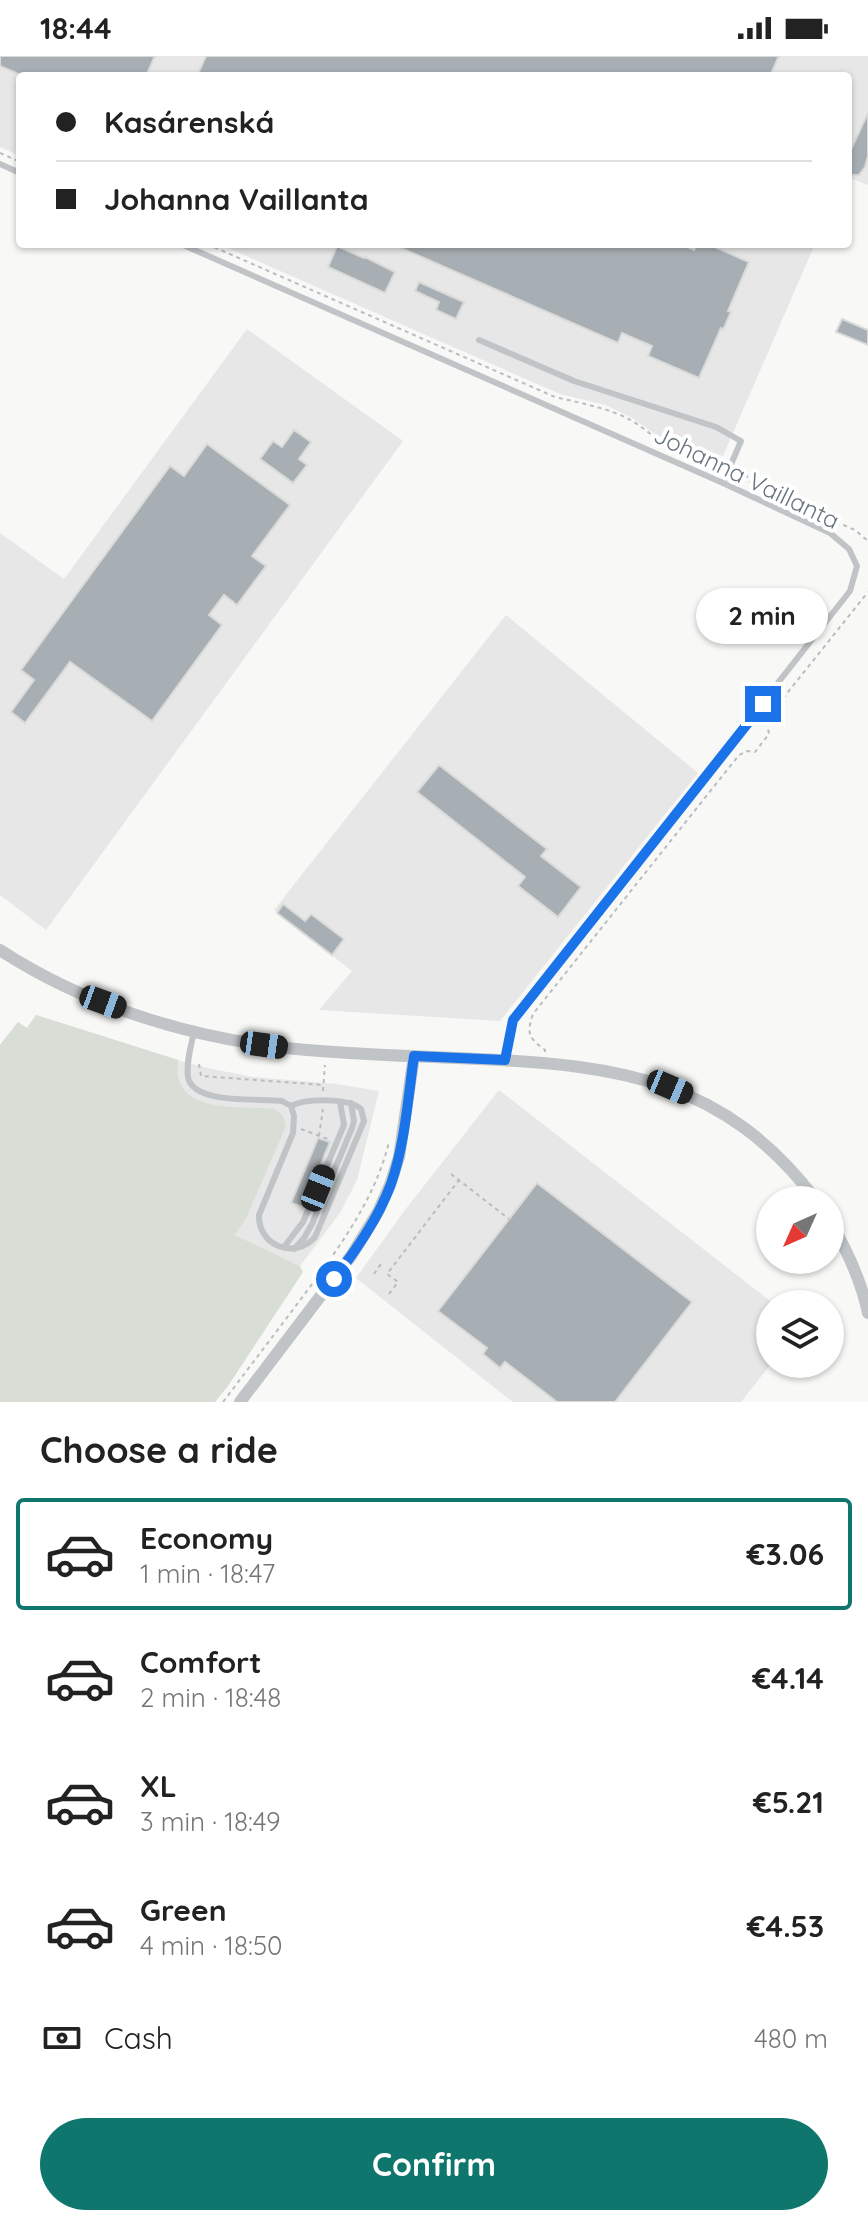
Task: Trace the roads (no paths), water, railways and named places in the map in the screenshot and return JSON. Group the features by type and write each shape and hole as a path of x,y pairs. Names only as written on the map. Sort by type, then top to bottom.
{"street":[{"path":"0,950 76,991 136,1015 194,1032 297,1049 578,1065 632,1075 670,1087 713,1107 779,1157 804,1186"},
{"path":"240,1402 351,1256 378,1212 399,1157 414,1056"},
{"path":"844,1247 860,1283 868,1313"}],"lane":[{"name":"Johanna Vaillanta","path":"190,248 830,533 849,549 857,566 850,591 513,1020 505,1060"},
{"path":"479,340 574,381 716,427 741,441 723,483"},
{"path":"194,1032 188,1076 197,1091 209,1096 284,1101 291,1106 294,1128 258,1222 269,1241 294,1249 302,1248 315,1237 364,1121 361,1109 351,1103 306,1100 291,1106"},
{"path":"284,1247 303,1222 344,1125 340,1102"}]}
